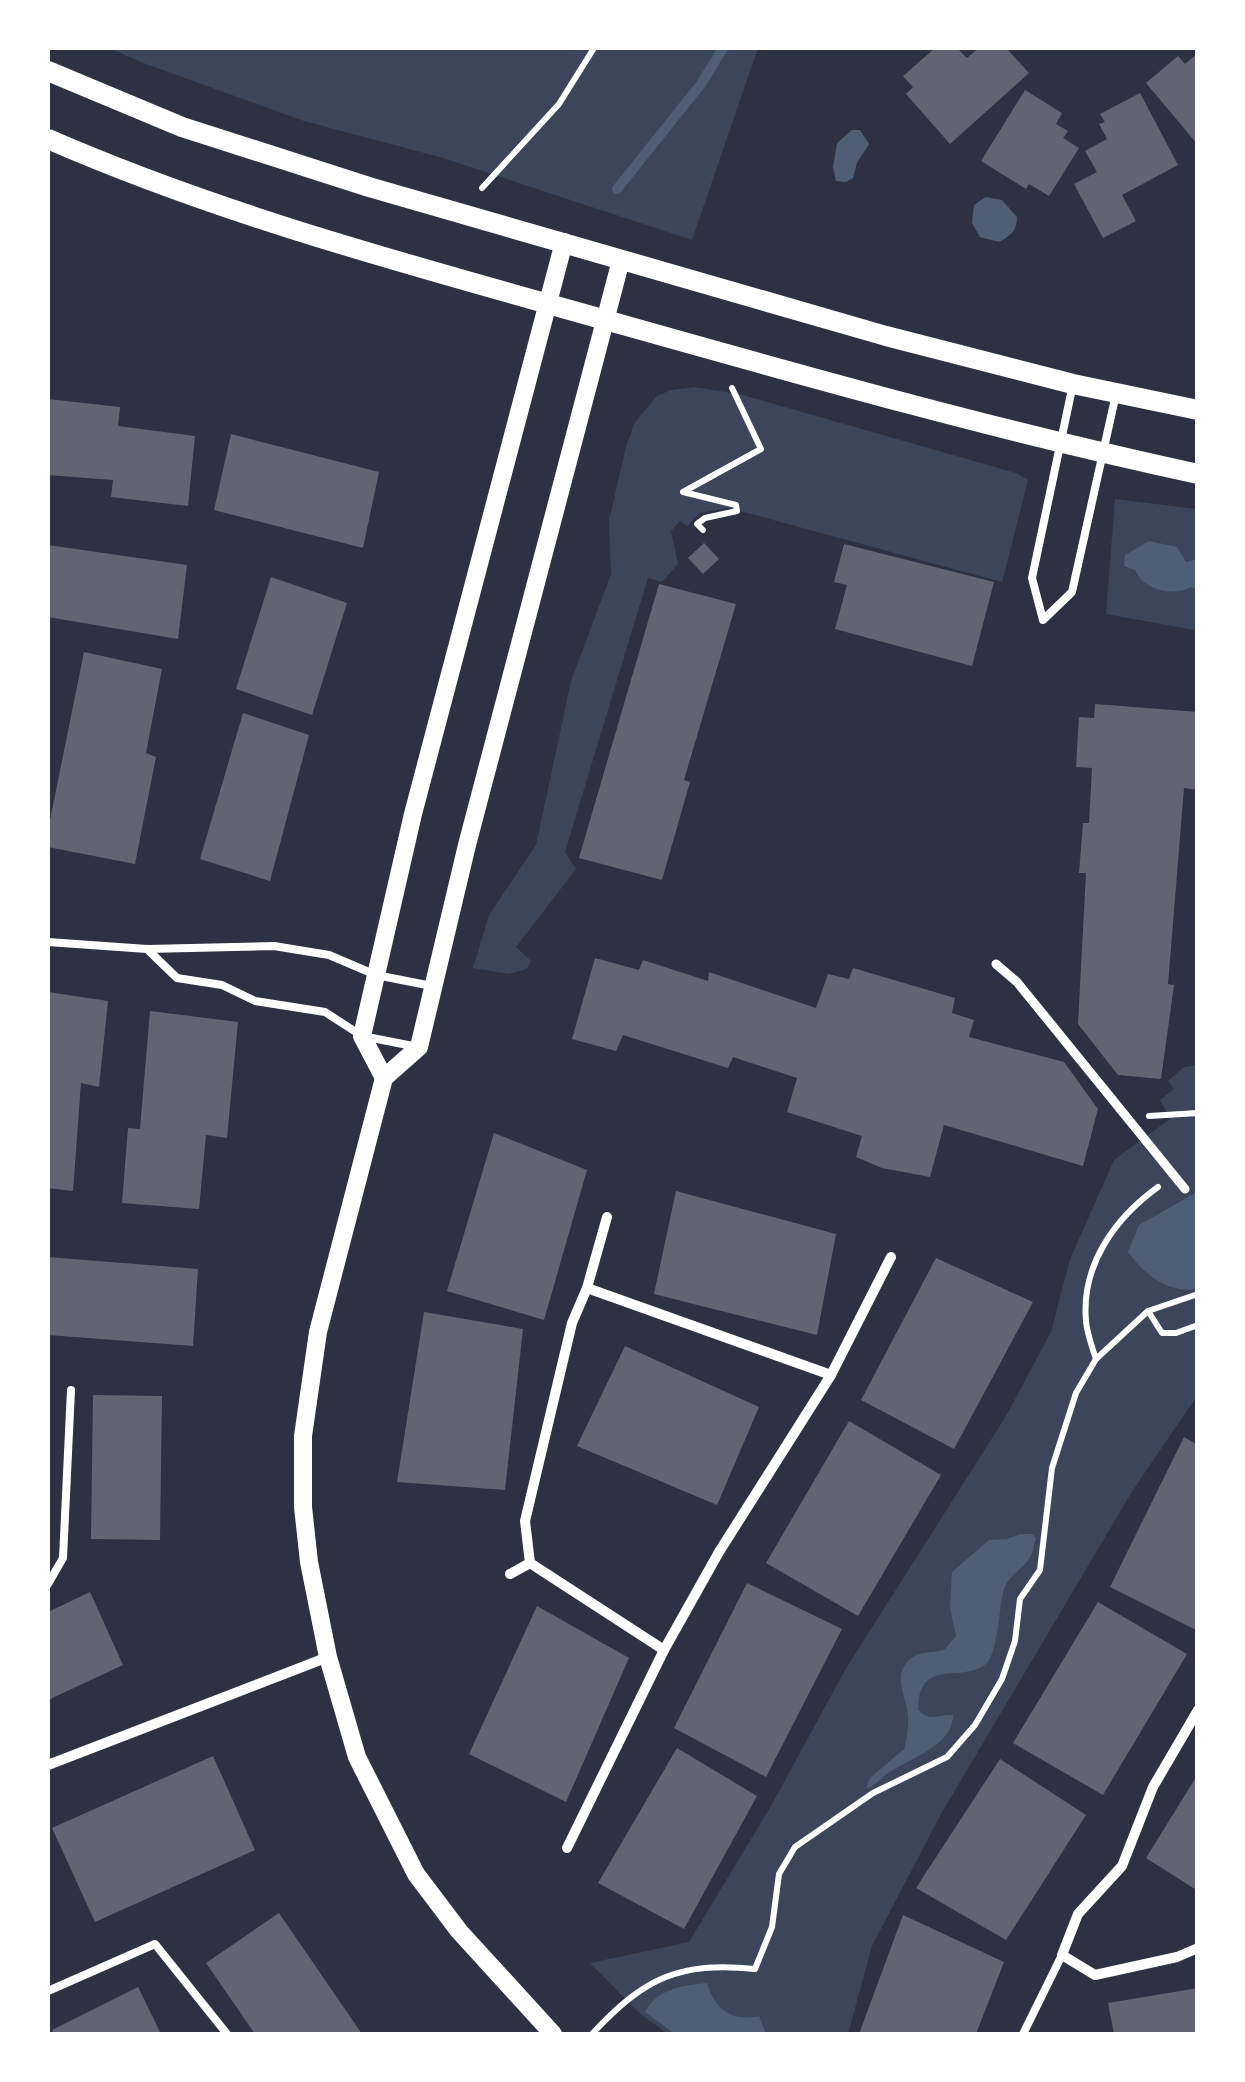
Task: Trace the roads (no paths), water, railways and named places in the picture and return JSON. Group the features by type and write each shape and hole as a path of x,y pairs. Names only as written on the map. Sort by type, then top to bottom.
{"main road":[{"path":"48,70 182,127 370,187 886,336 1073,384 1198,410"},
{"path":"48,140 188,196 276,225 1060,445 1198,474"}],"street":[{"path":"384,1078 362,1036 413,814 564,242"},
{"path":"553,2034 459,1932 416,1874 357,1757 328,1657 308,1562 302,1507 303,1436 318,1332 384,1078 418,1046 467,844 622,260"},
{"path":"996,964 1017,982 1185,1189"},
{"path":"530,1564 525,1521 572,1324 587,1288 606,1217"},
{"path":"567,1848 664,1650 719,1552 830,1375 892,1257"},
{"path":"587,1288 830,1375"},
{"path":"510,1574 530,1564"},
{"path":"530,1564 664,1650"},
{"path":"48,1766 328,1657"},
{"path":"1198,1710 1154,1787 1122,1866 1078,1914 1062,1955 1095,1975 1178,1957 1198,1948"}],"lane":[{"path":"1073,384 1032,578 1043,620 1072,592 1116,394"},
{"path":"48,942 147,949 274,946 329,955 376,975 435,987"},
{"path":"147,949 177,978 222,985 255,1000 325,1012 362,1036 418,1046"},
{"path":"48,1584 62,1558 71,1390"},
{"path":"48,1991 155,1944 227,2034"},
{"path":"1023,2034 1062,1955"}],"waterway":[{"path":"617,189 701,84 723,48"}]}
